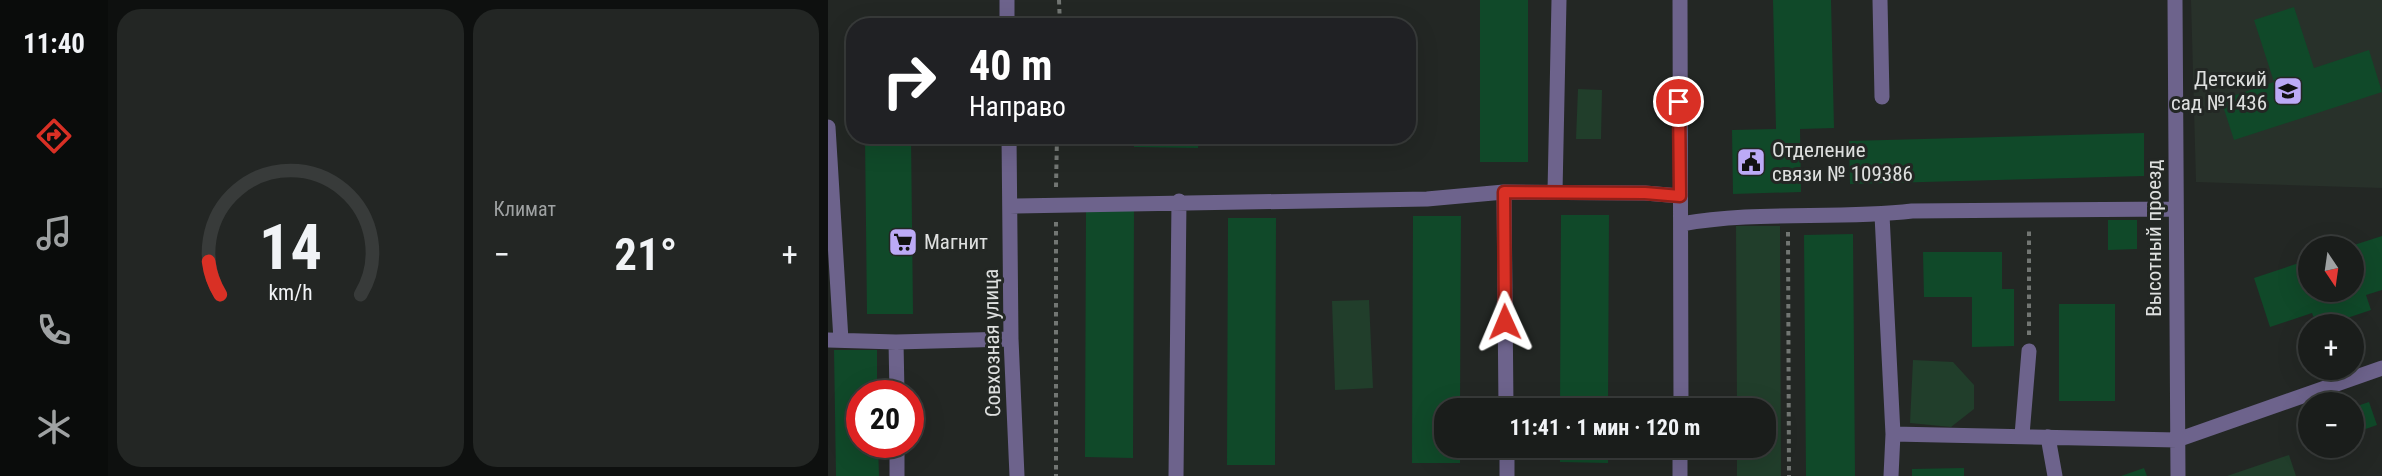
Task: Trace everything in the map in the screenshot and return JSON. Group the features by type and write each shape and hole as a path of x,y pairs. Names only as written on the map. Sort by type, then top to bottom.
{"street":[{"path":"1006,0 1007,18"},
{"path":"1555,192 1559,0"},
{"path":"1680,0 1681,398"},
{"path":"1880,0 1882,97"},
{"name":"Высотный проезд","path":"2175,0 2178,476"},
{"path":"828,127 834,340 896,342 1011,339"},
{"name":"Совхозная улица","path":"1009,144 1011,339 1017,476"},
{"path":"1504,192 1506,398"},
{"path":"1010,206 1179,201 1427,199 1504,192 1645,193 1680,196"},
{"path":"1176,476 1179,201"},
{"path":"1681,224 1715,218 1882,215 1912,211 2175,209"},
{"path":"1882,215 1893,434 1891,476"},
{"path":"896,342 897,380"},
{"path":"2022,435 2029,351"},
{"path":"1893,434 2177,440 2382,369"},
{"path":"2048,437 2055,476"},
{"path":"897,458 897,476"},
{"path":"1507,458 1507,476"},
{"path":"1680,458 1680,476"}],"path":[{"path":"1059,0 1060,18"},
{"path":"1056,476 1057,144"},
{"path":"2029,210 2029,351"},
{"path":"1788,217 1789,476"}],"shaded area":[{"name":"Детский сад №1436","path":"2191,0 2382,0 2382,188 2196,182"}],"green space":[{"path":"1578,89 1602,90 1601,139 1576,139"},
{"path":"1736,226 1780,226 1781,476 1737,476 1737,458 1776,458 1776,398 1737,398"},
{"path":"1369,300 1373,388 1335,390 1332,301"},
{"path":"1913,360 1953,362 1974,385 1974,409 1951,427 1910,423"},
{"path":"2289,455 2296,476 2227,476"}],"building":[{"path":"1480,0 1528,0 1528,162 1480,162"},
{"path":"1773,0 1831,0 1834,128 1800,129 1801,192 1733,194 1732,130 1776,129"},
{"path":"2294,7 2314,68 2369,50 2382,92 2234,140 2221,100 2274,82 2254,20"},
{"path":"2144,133 2144,176 1850,184 1849,141"},
{"path":"865,144 911,144 913,314 867,314"},
{"path":"1134,144 1198,144 1198,148 1134,147"},
{"path":"1086,210 1134,210 1133,458 1085,457"},
{"path":"1561,215 1609,215 1608,398 1560,398"},
{"path":"1413,216 1461,216 1460,398 1434,398 1434,458 1460,458 1460,463 1412,463"},
{"path":"1228,218 1276,218 1275,465 1227,465"},
{"path":"2108,220 2137,220 2137,249 2108,250"},
{"path":"1853,234 1855,476 1806,476 1804,235"},
{"path":"2382,236 2382,290 2366,295 2371,310 2359,314 2298,314 2298,318 2270,327 2254,278 2298,263 2298,302 2364,302 2364,242"},
{"path":"1923,252 2002,252 2002,289 2014,289 2014,346 1972,347 1972,297 1924,297"},
{"path":"2059,304 2115,304 2115,401 2059,401"},
{"path":"834,350 877,350 877,380 846,380 846,458 878,458 879,476 836,476"},
{"path":"2369,402 2377,425 2364,430 2364,404"},
{"path":"1560,458 1608,458 1608,463 1560,462"},
{"path":"1964,468 1964,476 1912,476 1912,469"},
{"path":"2144,468 2147,476 2121,476"}],"place":[{"name":"Детский сад №1436","path":"2288,91"},
{"name":"Отделение связи № 109386","path":"1751,162"},
{"name":"Магнит","path":"903,242"}],"route":[{"path":"1505,322 1504,192 1645,193 1680,196 1679,102"}]}
